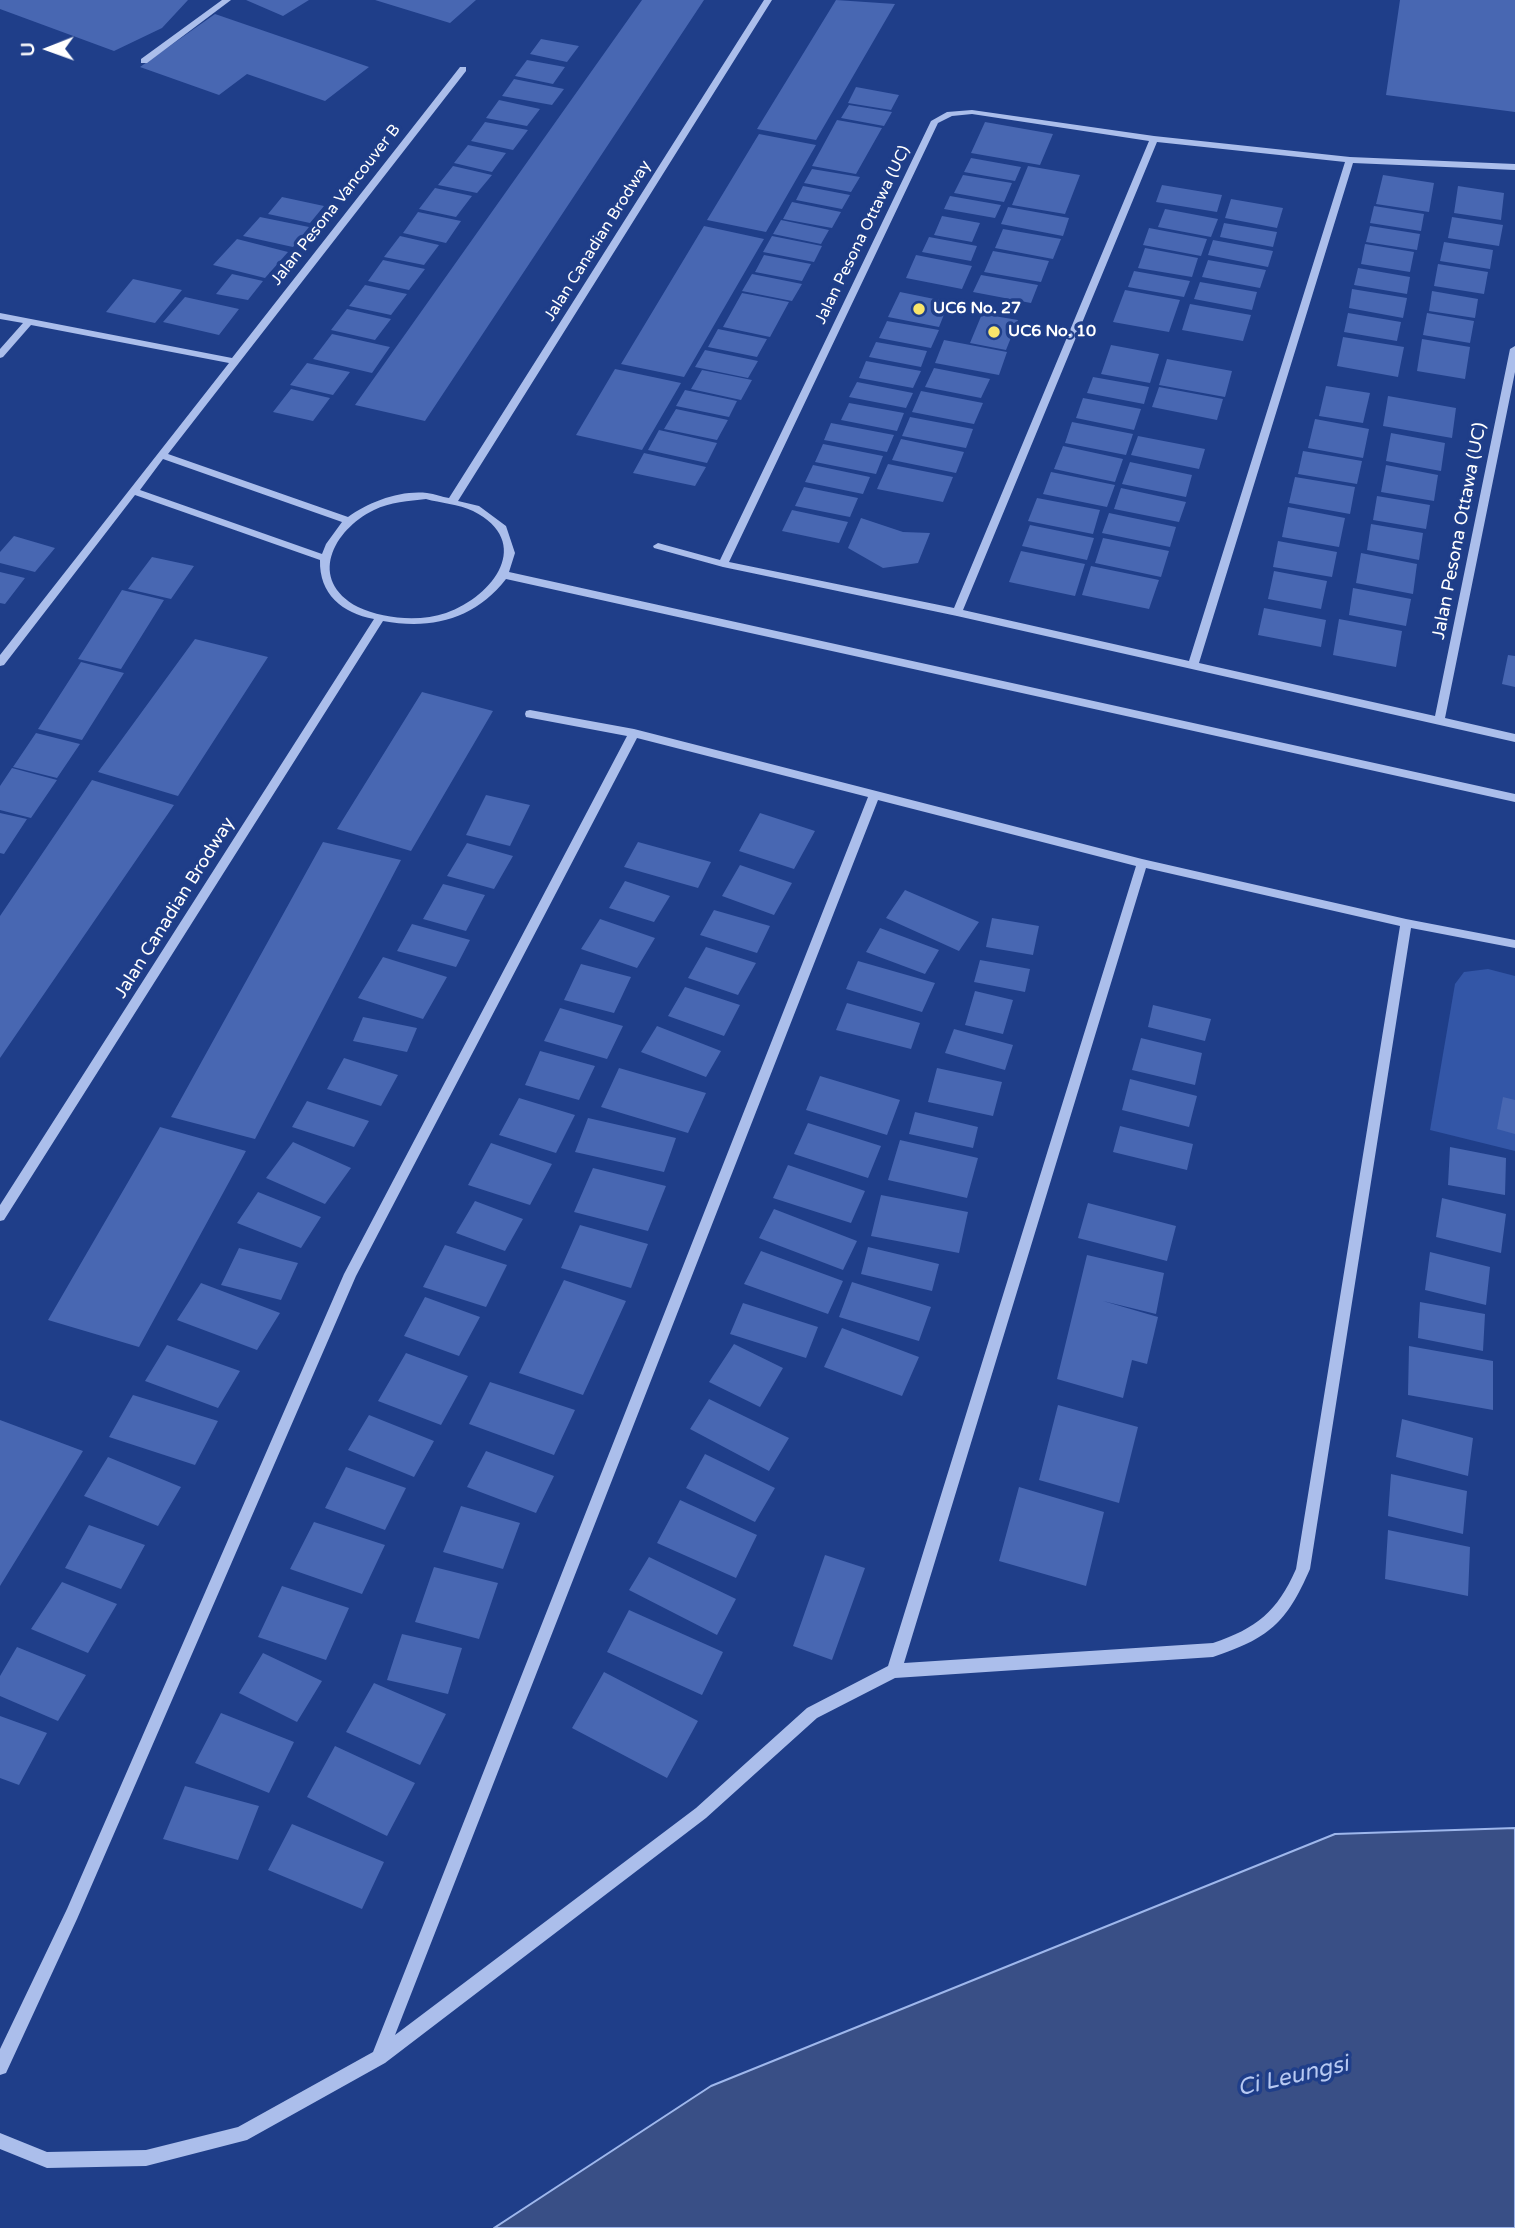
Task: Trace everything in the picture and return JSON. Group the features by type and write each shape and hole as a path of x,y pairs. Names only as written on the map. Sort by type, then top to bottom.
{"street":[{"path":"144,61 227,0"},
{"name":"Jalan Canadian Brodway","path":"454,499 768,0"},
{"name":"Jalan Pesona Vancouver B","path":"0,662 463,69"},
{"name":"Jalan Pesona Ottawa (UC)","path":"723,564 935,121 950,114 972,111 1154,139 1350,160 1515,167"},
{"path":"957,612 1154,139"},
{"path":"1192,665 1350,160"},
{"path":"0,316 233,361"},
{"path":"0,355 29,322"},
{"name":"Jalan Pesona Ottawa (UC)","path":"1440,719 1515,349"},
{"path":"161,455 348,521"},
{"path":"133,491 324,558"},
{"path":"426,496 454,499 478,508 497,520 508,537 511,556 506,575 491,594 468,609 440,619 410,623 379,619 354,610 335,596 325,577 324,558 331,538 348,521 370,508 397,499 426,496"},
{"path":"658,546 723,564 957,612 1515,738"},
{"path":"506,575 1515,798"},
{"name":"Jalan Canadian Brodway","path":"0,1216 379,619"},
{"path":"530,714 634,733 1142,863 1406,923 1514,944 1515,930"},
{"path":"0,2067 72,1914 350,1274 634,733"},
{"path":"379,2057 874,796"},
{"path":"894,1671 1142,863"},
{"path":"0,2141 47,2160 146,2158 241,2134 379,2057 701,1813 812,1713 894,1671 1213,1650 1249,1639 1291,1599 1303,1569 1406,923"}],"shaded area":[{"path":"1488,969 1515,976 1515,1151 1430,1130 1455,984 1464,972"}],"water":[{"name":"Ci Leungsi","path":"1515,1828 1515,2228 494,2228 711,2086 1335,1834"}],"building":[{"path":"0,0 188,0 162,28 114,51 0,9"},
{"path":"246,0 309,0 283,16"},
{"path":"375,0 476,0 450,23"},
{"path":"642,0 704,0 425,421 355,405"},
{"path":"836,0 895,4 816,140 757,129"},
{"path":"1400,0 1515,0 1515,112 1386,95"},
{"path":"215,14 369,67 325,101 247,74 219,95 140,67"},
{"path":"541,39 579,46 567,62 530,54"},
{"path":"527,60 565,67 553,84 515,76"},
{"path":"514,79 564,89 552,105 502,96"},
{"path":"856,87 899,95 891,110 848,103"},
{"path":"499,100 540,109 527,126 486,118"},
{"path":"849,105 892,112 884,126 841,118"},
{"path":"837,120 882,128 856,174 812,166"},
{"path":"485,122 528,130 513,150 471,141"},
{"path":"985,122 1053,134 1040,165 971,153"},
{"path":"759,134 816,145 766,232 707,220"},
{"path":"468,145 506,153 492,172 454,163"},
{"path":"971,158 1021,167 1015,181 964,172"},
{"path":"453,166 492,175 477,193 438,185"},
{"path":"1028,166 1080,175 1065,214 1012,205"},
{"path":"812,169 860,177 851,192 804,183"},
{"path":"963,175 1012,183 1004,202 954,193"},
{"path":"1383,175 1434,183 1429,212 1376,204"},
{"path":"1162,185 1222,195 1217,212 1156,202"},
{"path":"803,186 850,195 842,209 796,200"},
{"path":"1458,186 1504,193 1501,220 1454,213"},
{"path":"435,188 472,196 456,217 419,209"},
{"path":"950,196 1001,205 995,218 944,209"},
{"path":"282,197 324,206 310,223 268,214"},
{"path":"1231,199 1283,208 1277,228 1225,218"},
{"path":"792,202 841,212 832,228 783,219"},
{"path":"1374,206 1424,214 1421,231 1370,223"},
{"path":"1008,207 1069,218 1063,236 1001,224"},
{"path":"1165,209 1218,219 1211,237 1158,227"},
{"path":"418,212 461,221 446,243 403,233"},
{"path":"942,216 980,223 972,242 934,235"},
{"path":"260,217 309,227 293,247 243,236"},
{"path":"1452,217 1503,225 1499,246 1448,238"},
{"path":"781,220 829,230 821,244 773,234"},
{"path":"1224,223 1277,232 1273,247 1220,237"},
{"path":"704,226 764,239 684,377 621,364"},
{"path":"1370,226 1420,234 1417,250 1366,242"},
{"path":"1149,228 1207,239 1201,256 1143,245"},
{"path":"1003,229 1061,239 1053,259 995,248"},
{"path":"400,236 439,245 424,265 384,257"},
{"path":"772,236 822,246 814,262 763,252"},
{"path":"929,237 977,246 971,261 922,252"},
{"path":"237,239 288,252 265,278 213,265"},
{"path":"1213,240 1273,251 1268,267 1208,255"},
{"path":"1444,242 1493,250 1490,269 1440,261"},
{"path":"1365,244 1414,252 1410,272 1361,264"},
{"path":"1145,248 1198,258 1192,277 1138,268"},
{"path":"993,251 1049,261 1041,282 984,272"},
{"path":"764,255 811,264 802,281 755,272"},
{"path":"916,255 972,266 962,289 906,278"},
{"path":"383,260 425,269 409,290 368,281"},
{"path":"1208,260 1266,270 1260,288 1202,277"},
{"path":"1438,264 1488,272 1484,294 1434,286"},
{"path":"1358,268 1410,277 1407,294 1354,285"},
{"path":"1134,271 1190,281 1184,297 1128,287"},
{"path":"232,274 263,281 248,300 216,294"},
{"path":"752,274 802,284 792,301 742,291"},
{"path":"981,275 1038,285 1031,303 973,292"},
{"path":"133,279 182,290 155,323 106,312"},
{"path":"1200,282 1257,292 1252,310 1194,299"},
{"path":"365,285 407,294 391,315 349,306"},
{"path":"1352,289 1407,298 1403,318 1349,308"},
{"path":"1125,290 1180,300 1169,332 1113,322"},
{"path":"1432,291 1478,299 1475,318 1429,311"},
{"name":"UC6 No. 27","path":"900,292 949,302 939,327 888,317"},
{"path":"742,293 789,302 770,337 723,327"},
{"path":"185,297 239,309 219,335 163,322"},
{"path":"1190,304 1251,315 1243,341 1182,330"},
{"path":"347,309 391,319 375,340 331,330"},
{"path":"1348,313 1401,322 1397,341 1344,332"},
{"path":"1427,313 1474,321 1470,343 1423,335"},
{"name":"UC6 No. 10","path":"982,314 1018,320 1006,350 970,343"},
{"path":"887,321 939,330 931,348 879,338"},
{"path":"718,329 767,339 757,357 708,347"},
{"path":"332,334 390,347 372,373 313,359"},
{"path":"1343,337 1404,347 1398,377 1337,366"},
{"path":"1422,339 1470,347 1465,379 1417,371"},
{"path":"944,340 1007,352 999,375 935,363"},
{"path":"876,342 927,351 921,367 869,357"},
{"path":"1111,345 1159,354 1150,383 1101,374"},
{"path":"705,350 758,361 748,378 695,367"},
{"path":"1167,359 1232,371 1225,397 1159,385"},
{"path":"866,361 921,371 913,388 859,378"},
{"path":"307,363 350,372 333,395 290,385"},
{"path":"934,368 990,379 981,398 925,387"},
{"path":"615,369 681,383 642,450 576,435"},
{"path":"702,370 752,380 741,400 691,389"},
{"path":"1093,377 1149,387 1144,404 1087,393"},
{"path":"857,382 913,393 906,408 849,397"},
{"path":"1326,386 1370,393 1363,423 1319,416"},
{"path":"1159,387 1223,399 1217,420 1152,407"},
{"path":"291,389 330,398 313,421 273,412"},
{"path":"685,390 737,401 729,417 676,406"},
{"path":"921,391 983,403 974,424 912,412"},
{"path":"1388,396 1456,408 1452,438 1383,426"},
{"path":"1083,398 1141,409 1134,430 1076,418"},
{"path":"849,403 904,413 897,431 841,420"},
{"path":"676,409 728,420 717,440 664,429"},
{"path":"910,417 973,429 966,448 902,436"},
{"path":"1315,419 1369,429 1363,458 1308,448"},
{"path":"1072,422 1133,434 1126,455 1065,443"},
{"path":"831,423 894,435 887,452 824,440"},
{"path":"659,430 717,443 707,463 648,450"},
{"path":"1391,433 1445,443 1441,471 1386,461"},
{"path":"1138,436 1205,449 1199,469 1131,455"},
{"path":"901,439 964,452 956,473 892,460"},
{"path":"823,444 883,456 876,474 815,462"},
{"path":"1063,446 1123,459 1115,482 1054,469"},
{"path":"1303,451 1362,461 1357,484 1298,474"},
{"path":"644,453 706,467 695,486 633,473"},
{"path":"1130,462 1192,475 1186,497 1122,484"},
{"path":"888,464 953,477 943,502 877,489"},
{"path":"813,465 870,477 863,494 805,482"},
{"path":"1386,465 1438,475 1434,501 1381,492"},
{"path":"1051,472 1115,485 1107,507 1043,494"},
{"path":"1295,477 1355,487 1350,514 1289,503"},
{"path":"804,487 858,498 850,517 795,506"},
{"path":"1121,488 1186,502 1179,522 1114,509"},
{"path":"1377,496 1430,505 1426,529 1373,520"},
{"path":"1037,498 1100,510 1093,534 1028,521"},
{"path":"1288,507 1345,518 1339,547 1282,537"},
{"path":"792,510 848,522 839,543 782,531"},
{"path":"1109,513 1176,527 1170,547 1102,533"},
{"path":"861,518 903,532 930,533 918,563 883,568 848,548"},
{"path":"1371,524 1423,533 1419,560 1367,550"},
{"path":"1030,525 1094,538 1087,560 1022,546"},
{"path":"14,536 55,548 35,572 0,563 0,552"},
{"path":"1103,538 1169,551 1161,577 1095,563"},
{"path":"1278,541 1337,552 1332,577 1273,567"},
{"path":"1021,551 1085,564 1075,596 1009,582"},
{"path":"1361,553 1417,564 1413,594 1356,583"},
{"path":"152,557 194,566 171,599 128,589"},
{"path":"1091,566 1159,580 1149,609 1082,595"},
{"path":"1274,571 1327,581 1321,609 1268,599"},
{"path":"0,572 25,578 5,604 0,603"},
{"path":"1353,588 1411,599 1406,626 1349,615"},
{"path":"122,590 164,600 121,669 78,659"},
{"path":"1264,608 1326,620 1321,647 1258,635"},
{"path":"1339,619 1402,631 1396,667 1333,655"},
{"path":"195,639 268,657 178,796 98,772"},
{"path":"1508,655 1515,656 1515,687 1502,684"},
{"path":"81,662 124,673 82,740 38,729"},
{"path":"422,692 493,711 411,851 337,829"},
{"path":"36,733 80,744 57,778 13,767"},
{"path":"12,768 57,780 31,818 0,810 0,786"},
{"path":"92,780 174,805 0,1058 0,916"},
{"path":"486,795 530,805 510,846 466,835"},
{"path":"0,813 27,819 4,854 0,853"},
{"path":"760,813 815,831 794,869 739,851"},
{"path":"323,842 401,860 255,1139 171,1117"},
{"path":"638,842 711,862 698,888 624,867"},
{"path":"467,843 513,856 494,889 447,876"},
{"path":"740,865 792,883 774,915 722,896"},
{"path":"625,881 670,896 654,922 609,908"},
{"path":"443,884 485,895 466,931 423,919"},
{"path":"905,890 979,922 959,951 886,918"},
{"path":"714,910 770,926 757,953 700,935"},
{"path":"992,918 1039,926 1033,955 986,947"},
{"path":"600,919 655,938 637,968 581,949"},
{"path":"412,924 470,940 456,967 397,951"},
{"path":"880,928 939,950 925,974 866,952"},
{"path":"706,947 756,963 738,995 688,978"},
{"path":"383,957 447,977 423,1019 358,998"},
{"path":"980,960 1030,969 1025,992 974,982"},
{"path":"858,961 935,983 922,1012 846,989"},
{"path":"581,964 631,977 614,1013 564,1000"},
{"path":"685,987 740,1005 724,1036 668,1016"},
{"path":"975,991 1013,1000 1003,1034 965,1025"},
{"path":"847,1003 920,1023 911,1049 836,1030"},
{"path":"1153,1005 1211,1019 1205,1041 1148,1027"},
{"path":"560,1008 623,1026 607,1059 544,1041"},
{"path":"363,1017 417,1028 407,1052 353,1041"},
{"path":"657,1026 721,1051 706,1077 641,1052"},
{"path":"954,1029 1013,1045 1005,1070 945,1053"},
{"path":"1141,1038 1202,1053 1195,1085 1132,1070"},
{"path":"540,1051 595,1066 579,1100 525,1085"},
{"path":"344,1058 398,1075 381,1106 327,1089"},
{"path":"619,1068 706,1093 688,1133 601,1107"},
{"path":"937,1068 1002,1082 993,1116 928,1102"},
{"path":"820,1076 900,1100 887,1135 806,1110"},
{"path":"1130,1079 1197,1096 1189,1127 1122,1110"},
{"path":"1503,1097 1515,1100 1515,1134 1497,1129"},
{"path":"519,1098 575,1115 556,1153 499,1135"},
{"path":"307,1101 369,1121 354,1147 292,1127"},
{"path":"915,1112 978,1127 973,1148 909,1134"},
{"path":"588,1118 676,1138 664,1172 575,1152"},
{"path":"808,1123 881,1146 868,1178 794,1154"},
{"path":"1120,1126 1193,1144 1187,1170 1113,1152"},
{"path":"160,1127 246,1151 139,1347 48,1320"},
{"path":"900,1140 978,1158 967,1198 888,1180"},
{"path":"293,1142 351,1168 325,1204 266,1178"},
{"path":"491,1143 552,1164 530,1205 468,1185"},
{"path":"1450,1147 1506,1158 1505,1195 1448,1185"},
{"path":"788,1165 865,1191 851,1223 773,1198"},
{"path":"593,1168 666,1186 648,1231 574,1212"},
{"path":"258,1192 321,1217 301,1248 237,1223"},
{"path":"881,1195 968,1212 959,1253 871,1236"},
{"path":"1442,1198 1506,1214 1501,1253 1436,1237"},
{"path":"475,1201 523,1219 505,1251 456,1233"},
{"path":"1088,1203 1176,1226 1167,1261 1078,1238"},
{"path":"774,1209 857,1241 843,1270 759,1238"},
{"path":"580,1225 648,1244 631,1288 561,1268"},
{"path":"445,1245 507,1265 486,1307 423,1287"},
{"path":"868,1247 939,1264 932,1291 861,1274"},
{"path":"239,1248 298,1263 281,1300 221,1285"},
{"path":"761,1251 843,1281 828,1314 744,1284"},
{"path":"1430,1252 1490,1267 1486,1305 1425,1290"},
{"path":"1087,1255 1164,1273 1156,1314 1103,1301 1158,1317 1147,1364 1132,1360 1123,1398 1057,1379"},
{"path":"564,1280 626,1301 583,1395 519,1373"},
{"path":"852,1282 931,1307 919,1341 839,1317"},
{"path":"201,1283 280,1313 257,1350 177,1320"},
{"path":"425,1297 480,1317 459,1356 404,1336"},
{"path":"1420,1302 1485,1314 1483,1351 1418,1338"},
{"path":"743,1303 818,1327 806,1358 730,1334"},
{"path":"842,1328 919,1357 902,1396 824,1367"},
{"path":"734,1344 783,1368 760,1407 709,1382"},
{"path":"167,1345 240,1371 218,1408 145,1381"},
{"path":"1409,1346 1493,1361 1493,1410 1408,1395"},
{"path":"406,1353 468,1376 441,1425 378,1401"},
{"path":"490,1382 575,1410 554,1455 469,1424"},
{"path":"133,1395 218,1421 195,1465 109,1437"},
{"path":"709,1399 789,1438 769,1471 690,1429"},
{"path":"1058,1405 1138,1427 1119,1503 1039,1480"},
{"path":"369,1415 434,1441 414,1477 348,1450"},
{"path":"1402,1419 1473,1438 1468,1476 1396,1457"},
{"path":"0,1420 83,1451 0,1586"},
{"path":"486,1451 554,1476 536,1513 467,1487"},
{"path":"705,1454 775,1488 755,1522 686,1488"},
{"path":"108,1457 181,1487 158,1526 84,1496"},
{"path":"346,1467 406,1488 385,1530 325,1508"},
{"path":"1391,1474 1467,1491 1463,1534 1388,1516"},
{"path":"1019,1487 1104,1512 1086,1586 999,1561"},
{"path":"680,1500 757,1535 736,1578 657,1543"},
{"path":"461,1506 520,1523 503,1569 443,1552"},
{"path":"314,1522 385,1545 362,1594 290,1569"},
{"path":"89,1525 145,1545 121,1589 65,1568"},
{"path":"1388,1530 1470,1547 1468,1596 1385,1579"},
{"path":"825,1555 865,1568 832,1660 793,1646"},
{"path":"649,1557 736,1599 717,1635 629,1590"},
{"path":"434,1567 498,1583 479,1639 415,1622"},
{"path":"62,1582 117,1604 88,1653 31,1629"},
{"path":"282,1586 349,1608 326,1660 258,1637"},
{"path":"629,1610 723,1652 702,1695 607,1652"},
{"path":"402,1634 462,1648 448,1694 387,1680"},
{"path":"17,1647 86,1675 58,1721 0,1696 0,1676"},
{"path":"263,1653 322,1681 297,1722 239,1693"},
{"path":"604,1672 698,1721 667,1778 572,1728"},
{"path":"374,1683 446,1714 420,1765 346,1732"},
{"path":"221,1713 294,1742 269,1793 195,1763"},
{"path":"0,1716 47,1733 19,1785 0,1778"},
{"path":"335,1746 415,1783 387,1836 307,1797"},
{"path":"185,1786 259,1806 238,1860 163,1839"},
{"path":"292,1824 384,1862 362,1909 268,1870"}],"place":[{"name":"UC6 No. 27","path":"919,309"},
{"name":"UC6 No. 10","path":"994,332"}]}
